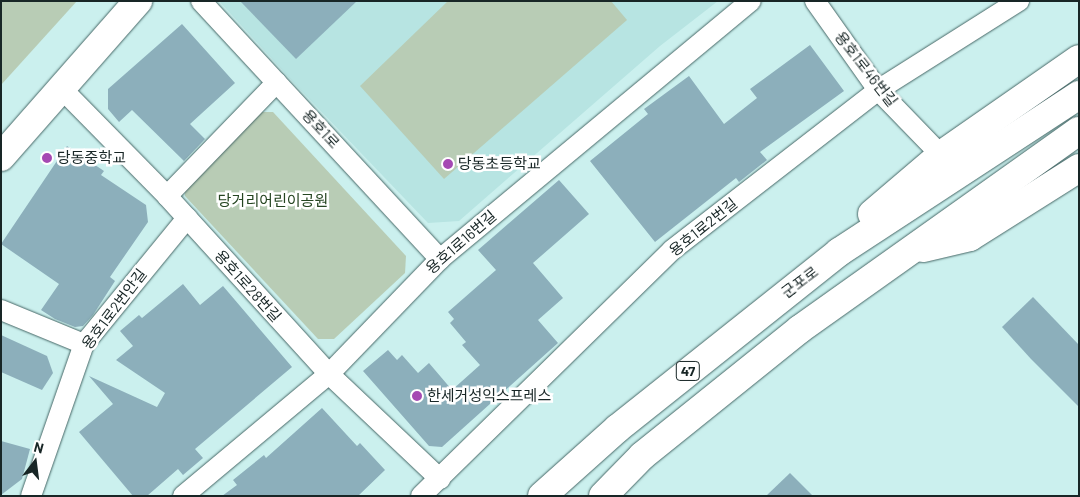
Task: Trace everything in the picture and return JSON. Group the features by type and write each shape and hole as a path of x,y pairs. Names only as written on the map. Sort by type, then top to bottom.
{"main road":[{"path":"1,157 138,1"},
{"path":"839,252 879,206 941,155 1079,59"},
{"name":"군포로","path":"542,496 618,428 839,252 1079,95"},
{"name":"47","path":"603,496 642,456 800,329 1079,131"},
{"name":"47","path":"909,251 970,237 1079,168"}],"street":[{"name":"용호1로","path":"201,1 440,259"},
{"name":"용호1로16번길","path":"183,496 329,374 440,259 752,1"},
{"name":"용호1로46번길","path":"815,1 878,90 941,155"},
{"name":"용호1로2번길","path":"421,496 672,250 878,90 1019,1"},
{"path":"167,196 277,82"},
{"name":"용호1로28번길","path":"61,88 167,196 329,374 440,479"},
{"name":"용호1로2번안길","path":"31,496 84,344 187,218"},
{"path":"1,310 84,344"}],"shaded area":[{"name":"당동초등학교","path":"219,1 718,1 660,46 459,221 428,223 292,81"}],"green space":[{"path":"1,1 77,1 1,85"},
{"path":"448,1 611,1 627,20 444,179 360,86"},
{"name":"당거리어린이공원","path":"261,112 273,112 406,256 405,273 334,339 318,339 185,196 184,185"}],"building":[{"path":"240,1 357,1 296,59"},
{"path":"182,24 235,83 190,124 205,139 184,161 132,110 119,122 108,109 108,89"},
{"path":"810,45 844,91 760,152 767,160 739,182 736,178 655,242 590,161 648,114 644,109 689,76 724,124 757,98 750,89"},
{"path":"67,146 104,171 101,175 146,205 148,222 110,277 115,281 93,315 83,326 75,327 55,319 41,310 59,284 1,244"},
{"path":"559,180 589,214 533,263 563,298 538,320 558,343 442,447 429,446 363,371 388,350 397,360 402,355 418,373 429,363 452,390 480,365 462,345 466,342 450,323 454,319 448,312 496,270 478,250"},
{"path":"183,284 200,305 223,286 292,367 195,449 203,458 183,475 178,469 147,496 133,496 79,432 113,404 89,376 157,407 165,393 116,360 133,346 120,331 139,315 142,318"},
{"path":"1033,297 1079,345 1079,407 1002,327"},
{"path":"1,335 47,356 53,373 42,390 1,372"},
{"path":"322,408 357,446 360,443 385,470 358,496 222,496 237,485 233,480 264,455 266,458"},
{"path":"1,441 30,449 22,479 1,495"},
{"path":"790,473 813,496 766,496"}],"place":[{"name":"당동중학교","path":"47,158"},
{"name":"당동초등학교","path":"448,164"},
{"name":"한세거성익스프레스","path":"417,396"}]}
